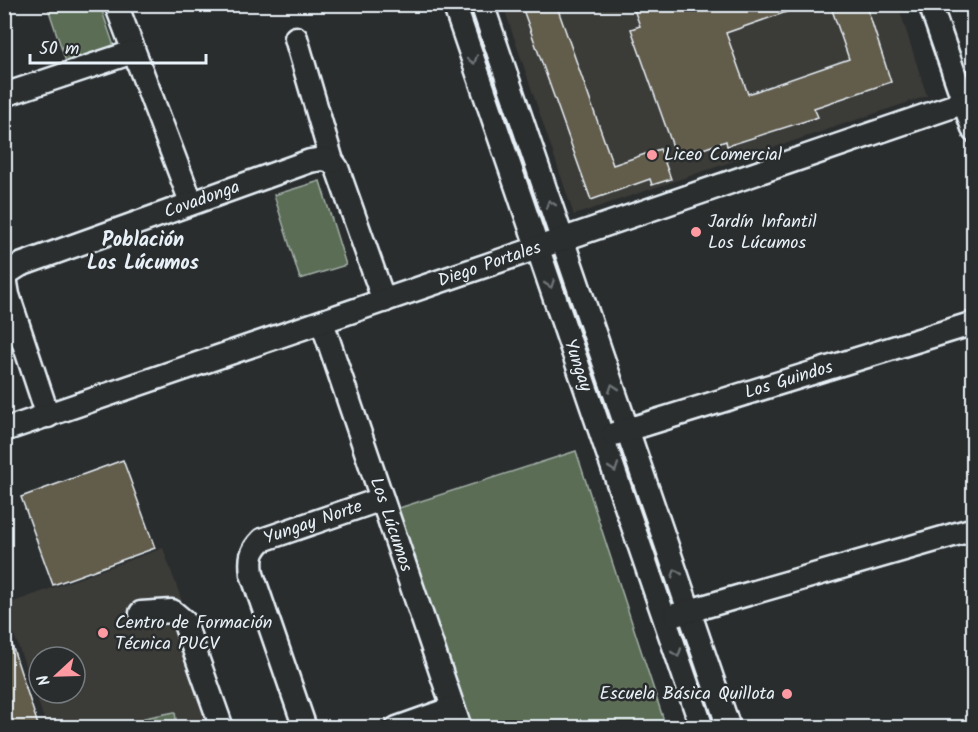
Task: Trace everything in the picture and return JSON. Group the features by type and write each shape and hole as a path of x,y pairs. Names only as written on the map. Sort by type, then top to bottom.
{"street":[{"path":"116,4 191,202"},
{"name":"Yungay","path":"454,4 702,728"},
{"name":"Yungay","path":"482,4 729,728"},
{"path":"930,4 968,101 974,131"},
{"path":"296,38 332,161 338,168 384,301"},
{"path":"4,95 133,52"},
{"name":"Diego Portales","path":"4,430 968,101"},
{"name":"Covadonga","path":"5,272 191,202 310,161 323,159 332,161"},
{"path":"5,272 8,295 48,416"},
{"name":"Los Lúcumos","path":"322,322 457,718"},
{"name":"Los Guindos","path":"603,437 974,323"},
{"name":"Yungay Norte","path":"305,728 252,574 250,561 253,549 262,540 382,499"},
{"path":"664,618 974,529"},
{"path":"141,613 172,611 184,621 222,728"},
{"path":"397,728 457,718"}],"shaded area":[{"name":"Liceo Comercial","path":"503,5 898,5 927,96 574,215"},
{"name":"Centro de Formación Técnica PUCV","path":"163,548 227,727 47,727 39,705 87,705 87,645 27,645 27,671 5,605"}],"green space":[{"path":"47,5 100,5 115,49 67,65"},
{"path":"320,181 346,265 300,279 274,195"},
{"path":"576,451 666,727 467,727 396,509"},
{"path":"175,712 177,727 151,727 144,718"}],"building":[{"path":"521,4 556,4 613,165 660,149 671,179 652,185 650,179 591,200"},
{"path":"632,4 798,4 798,8 726,33 748,94 849,59 830,4 866,4 891,82 814,108 818,117 727,146 726,141 677,158 631,29 640,26"},
{"path":"123,460 155,548 53,585 21,497"},
{"path":"8,633 27,691 27,705 31,705 39,728 4,728 4,634"}],"place":[{"name":"Liceo Comercial","path":"652,155"},
{"name":"Jardín Infantil Los Lúcumos","path":"696,232"},
{"name":"Centro de Formación Técnica PUCV","path":"103,633"},
{"name":"Escuela Básica Quillota","path":"787,694"}],"district":[{"name":"Población Los Lúcumos","path":"143,252"}]}
